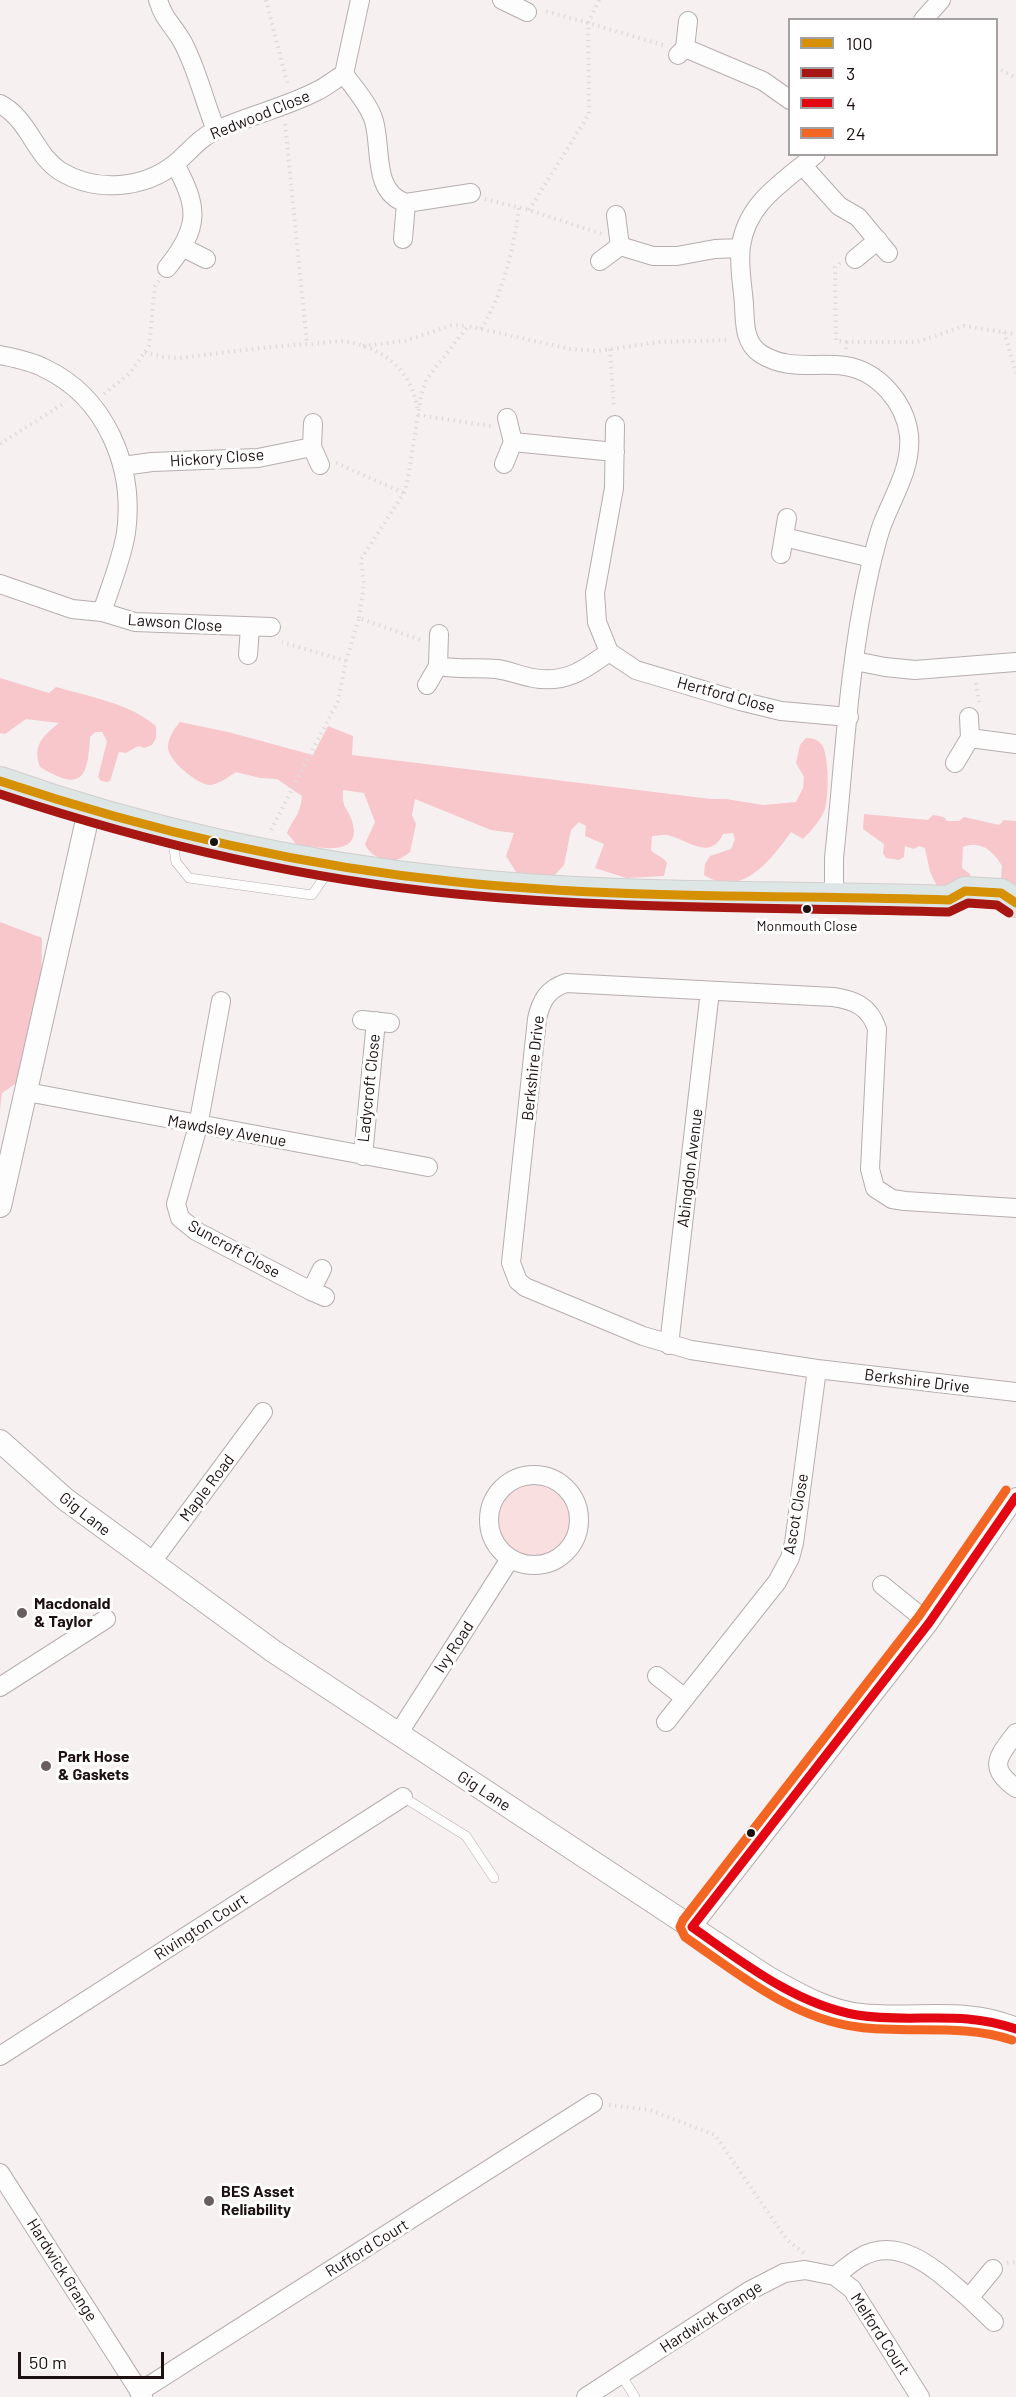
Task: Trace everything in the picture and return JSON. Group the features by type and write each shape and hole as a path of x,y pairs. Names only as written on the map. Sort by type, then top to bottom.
{"main road":[{"path":"0,781 89,811 171,833 333,865 456,882 640,894 949,900"}],"street":[{"path":"158,0 170,26 181,39 191,61 216,130"},
{"path":"360,0 344,74 374,120 385,186 397,200 406,203 471,193"},
{"path":"925,18 941,0"},
{"path":"507,1 528,12"},
{"path":"688,21 681,52 763,81 788,99"},
{"name":"Redwood Close","path":"0,104 10,109 20,119 43,154 59,170 82,182 108,186 149,179 175,164 196,143 216,130 318,91 344,74"},
{"path":"834,896 834,858 855,661 872,558 882,526 903,478 909,450 909,435 901,409 887,389 867,374 844,366 785,364 764,356 752,346 745,330 740,248 746,223 759,202 809,160 830,197 858,217 883,246 855,259"},
{"path":"167,268 182,247 193,220 194,210 188,188 175,164"},
{"path":"403,239 406,203"},
{"path":"616,215 620,246"},
{"path":"620,246 652,256 677,256 715,249 740,248"},
{"path":"600,261 620,246"},
{"path":"182,247 206,259"},
{"name":"Lawson Close","path":"0,355 43,367 64,379 85,398 106,423 123,466 126,534 102,612"},
{"path":"313,423 316,455"},
{"path":"438,666 457,669 494,669 531,678 556,680 578,674 609,652 597,622 595,593 614,488 615,425"},
{"path":"504,464 510,429 615,452"},
{"name":"Hickory Close","path":"123,466 152,462 316,455"},
{"path":"787,518 783,546 872,558"},
{"name":"Lawson Close","path":"0,584 72,609 102,612 122,620 148,624 271,627"},
{"path":"248,656 250,627"},
{"path":"427,685 438,666 439,640"},
{"name":"Hertford Close","path":"609,652 636,670 740,701 781,711 849,717"},
{"path":"855,661 907,669 1016,662"},
{"path":"956,763 970,738 969,717"},
{"path":"970,738 1016,744"},
{"path":"0,1206 89,811"},
{"name":"Berkshire Drive","path":"1016,1208 905,1201 892,1199 875,1188 870,1169 877,1029 874,1019 857,1003 833,997 566,983 556,986 542,1001 537,1019 511,1263 518,1281 525,1287 669,1345 817,1369 1016,1392"},
{"name":"Abingdon Avenue","path":"669,1345 710,991"},
{"path":"198,1126 221,1000"},
{"name":"Ladycroft Close","path":"363,1155 376,1021"},
{"name":"Mawdsley Avenue","path":"27,1092 198,1126 428,1167"},
{"name":"Suncroft Close","path":"198,1126 177,1194 176,1211 180,1218 196,1231 318,1294 322,1269"},
{"name":"Ascot Close","path":"666,1722 777,1582 790,1558 794,1543 817,1369"},
{"name":"Maple Road","path":"151,1563 264,1412"},
{"name":"Gig Lane","path":"0,1441 65,1499 273,1651 767,1977 832,2009 858,2015 971,2016 1003,2023 1016,2029"},
{"path":"526,1477 547,1477 561,1484 571,1496 578,1517 575,1539 566,1551 554,1560 540,1565 525,1564 510,1559 499,1550 490,1530 490,1509 496,1495 506,1485 526,1477"},
{"path":"692,1927 929,1623 1014,1507"},
{"name":"Ivy Road","path":"398,1734 510,1559"},
{"path":"882,1585 929,1623"},
{"path":"0,1687 106,1619"},
{"path":"657,1676 685,1698"},
{"path":"1016,1733 1003,1749 997,1767 1000,1775 1016,1788"},
{"name":"Rivington Court","path":"0,2056 403,1797"},
{"name":"Rufford Court","path":"141,2394 593,2103"},
{"name":"Hardwick Grange","path":"0,2173 141,2394"},
{"path":"835,2276 862,2256 887,2250 900,2252 930,2266 994,2322"},
{"name":"Hardwick Grange","path":"586,2397 774,2277 806,2270 835,2276"},
{"path":"969,2298 993,2270"},
{"name":"Melford Court","path":"835,2276 852,2289 859,2298 920,2397"}],"lane":[{"path":"171,833 177,862 189,878 312,895 333,865"},
{"path":"403,1797 466,1836 494,1878"},
{"path":"621,2375 635,2397"}],"path":[{"path":"266,0 287,103 307,344"},
{"path":"530,210 589,114 588,23 599,0"},
{"path":"528,12 542,10 681,52"},
{"path":"998,68 1016,78"},
{"path":"471,193 494,203 530,210 604,235 620,246"},
{"path":"481,329 491,313 506,274 519,208"},
{"path":"855,259 841,261 836,267 836,341 917,342 964,326 1016,334"},
{"path":"0,444 63,405 85,398 130,373 149,346 155,286 167,268"},
{"path":"360,346 405,341 453,325 468,326"},
{"path":"1004,332 1016,373"},
{"path":"145,352 179,358 307,344 348,342 378,352 401,369 413,392 418,415 510,429"},
{"path":"844,366 847,342"},
{"path":"610,349 615,425"},
{"path":"316,455 404,493"},
{"path":"266,853 268,835 338,701 346,661 359,618 439,640"},
{"path":"271,627 281,641 346,661"},
{"path":"969,717 981,710 973,665"},
{"path":"593,2103 650,2110 715,2135 787,2240 806,2255"}],"shaded area":[{"path":"0,678 49,693 56,687 121,706 156,726 156,738 152,745 144,748 138,746 126,753 119,752 110,781 107,782 101,781 98,777 107,741 102,732 95,732 90,737 87,763 80,777 73,780 54,775 40,767 37,753 44,737 59,723 26,719 5,734 0,733"},
{"path":"180,722 228,732 313,755 328,726 353,736 352,755 763,805 796,802 803,788 804,777 796,763 800,745 806,738 810,738 819,741 824,750 828,776 827,795 825,809 813,829 803,839 791,832 765,864 743,879 731,882 718,881 704,875 705,864 710,856 731,849 735,839 733,833 723,834 712,847 705,848 667,835 652,836 651,850 667,863 664,876 626,878 595,868 604,844 585,836 586,826 579,822 571,830 564,865 552,878 518,875 506,856 514,833 491,830 415,799 412,815 416,824 410,852 392,861 374,855 365,844 375,822 364,793 343,790 344,805 352,821 354,833 351,841 345,846 326,848 296,844 287,833 298,812 302,796 277,779 260,778 236,772 211,785 192,777 178,765 169,752 170,737"},
{"path":"864,814 928,820 933,815 944,817 947,821 959,821 964,817 999,825 1004,820 1016,821 1016,888 1001,879 1002,866 995,856 986,848 975,845 963,847 962,868 970,874 968,886 937,886 930,872 925,848 919,846 914,849 905,846 904,857 899,860 886,858 883,853 884,844 863,829"},
{"path":"0,922 42,938 41,992 18,1082 2,1093 0,1109"},
{"path":"534,1484 548,1487 560,1495 568,1507 571,1521 568,1535 560,1547 548,1555 534,1558 520,1555 508,1547 500,1535 497,1521 500,1507 508,1495 520,1487"}],"transit line":[{"name":"100","path":"0,781 112,816 226,844 341,867 457,882 641,894 949,900 965,891 1001,893 1016,903"},
{"name":"3","path":"0,794 112,828 225,857 340,879 456,894 579,903 949,912 968,903 997,905 1009,913"},
{"name":"24","path":"1006,1490 919,1616 683,1920 680,1927 685,1937 745,1979 811,2015 858,2027 955,2030 1012,2040"},
{"name":"4","path":"1016,1497 929,1623 692,1927 770,1980 812,2002 834,2009 878,2017 975,2020 1016,2029"}],"place":[{"name":"Monmouth Close","path":"807,909"},
{"name":"Macdonald & Taylor","path":"22,1613"},
{"name":"Park Hose & Gaskets","path":"46,1766"},
{"name":"BES Asset Reliability","path":"209,2201"}]}
